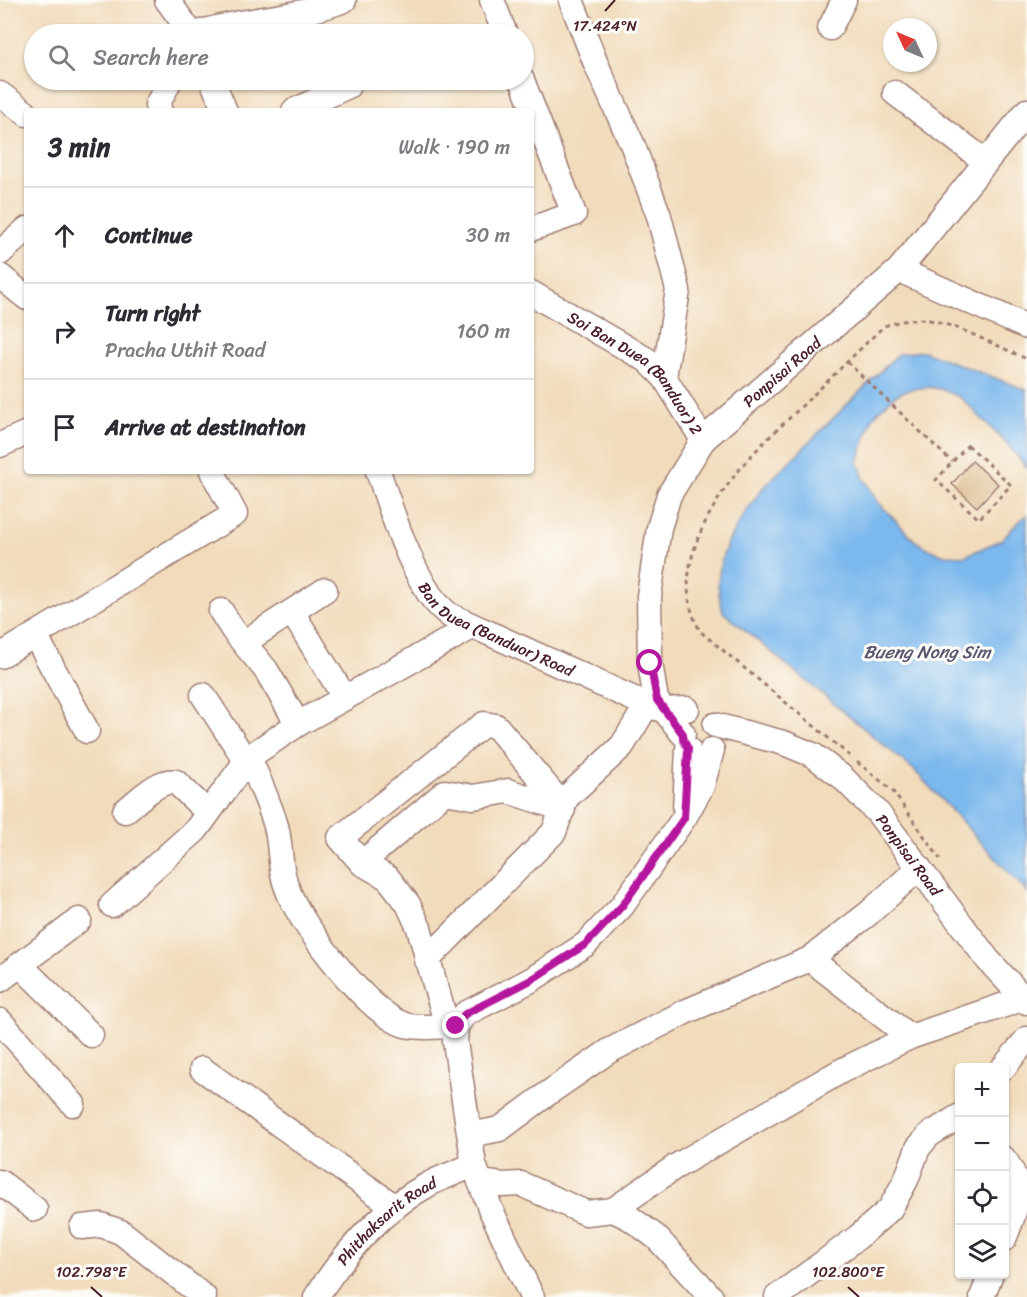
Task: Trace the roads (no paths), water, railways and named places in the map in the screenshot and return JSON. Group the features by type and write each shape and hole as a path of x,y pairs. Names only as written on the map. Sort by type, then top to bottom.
{"street":[{"path":"167,0 186,24"},
{"path":"492,0 501,24"},
{"path":"571,0 656,206 678,290 664,377"},
{"path":"830,28 844,0"},
{"path":"228,24 280,17 336,1"},
{"path":"158,108 157,105 165,90"},
{"path":"216,90 224,108"},
{"path":"310,108 326,105 343,90"},
{"path":"526,90 533,108"},
{"path":"895,93 986,162"},
{"path":"0,94 24,112"},
{"path":"534,111 574,214 534,228"},
{"name":"Ponpisai Road","path":"1025,1000 988,960 878,813 842,777 813,755 765,737 690,727 657,700 650,654 649,596 659,528 669,495 703,440 899,270 1027,111"},
{"path":"0,253 24,232"},
{"path":"899,270 1027,327"},
{"path":"0,276 24,296"},
{"name":"Soi Ban Duea (Banduor) 2","path":"534,295 637,352 647,360 664,377 703,440"},
{"path":"0,445 24,434"},
{"path":"0,656 235,514 214,474"},
{"name":"Ban Duea (Banduor) Road","path":"379,474 391,510 419,575 431,597 448,615 690,727"},
{"path":"254,636 325,590"},
{"path":"221,611 233,630 266,670 298,724"},
{"path":"292,612 345,698"},
{"path":"112,905 196,830 247,759 298,724 472,627"},
{"path":"35,635 87,731"},
{"path":"203,695 247,759 276,826 281,873 290,896 316,937 358,992 391,1019 407,1025 451,1026 465,1014 531,980 586,944 622,906 684,818 702,786 690,727 622,746 573,791 563,808 554,832 427,960"},
{"path":"532,1297 490,1208 477,1173 455,1042 427,960 419,928 408,904 388,878 362,863 340,838 484,724 496,726 563,808"},
{"path":"125,811 159,785 172,781 176,782 208,813"},
{"path":"362,863 445,792 473,797 508,791 563,808"},
{"path":"470,1136 500,1129 547,1094 619,1046 685,1012 810,959 869,914 919,868"},
{"path":"0,994 0,982 79,920"},
{"path":"810,959 909,1037"},
{"path":"20,965 91,1035"},
{"path":"477,1173 502,1185 521,1184 586,1213 613,1210 675,1167 841,1071 909,1037 1025,1000"},
{"path":"0,1021 73,1104"},
{"path":"1007,1063 1027,1039"},
{"path":"202,1069 395,1208"},
{"path":"777,1297 858,1237 890,1209 906,1180 918,1148 929,1135 958,1117"},
{"path":"1009,1166 1016,1177 1018,1194 1009,1228"},
{"name":"Phithaksarit Road","path":"316,1297 334,1269 377,1220 431,1183 477,1173"},
{"path":"0,1182 35,1209"},
{"path":"613,1210 630,1218 656,1238 711,1297"},
{"path":"82,1227 100,1225 121,1232 204,1297"},
{"path":"982,1297 989,1279"}],"water":[{"name":"Bueng Nong Sim","path":"923,351 1027,390 1027,468 1006,443 961,398 945,390 929,387 907,390 894,396 873,417 858,461 863,477 878,502 915,541 945,555 965,556 1001,540 1027,514 1027,892 914,770 723,612 720,598 718,580 724,552 735,529 762,489 898,354"}]}
